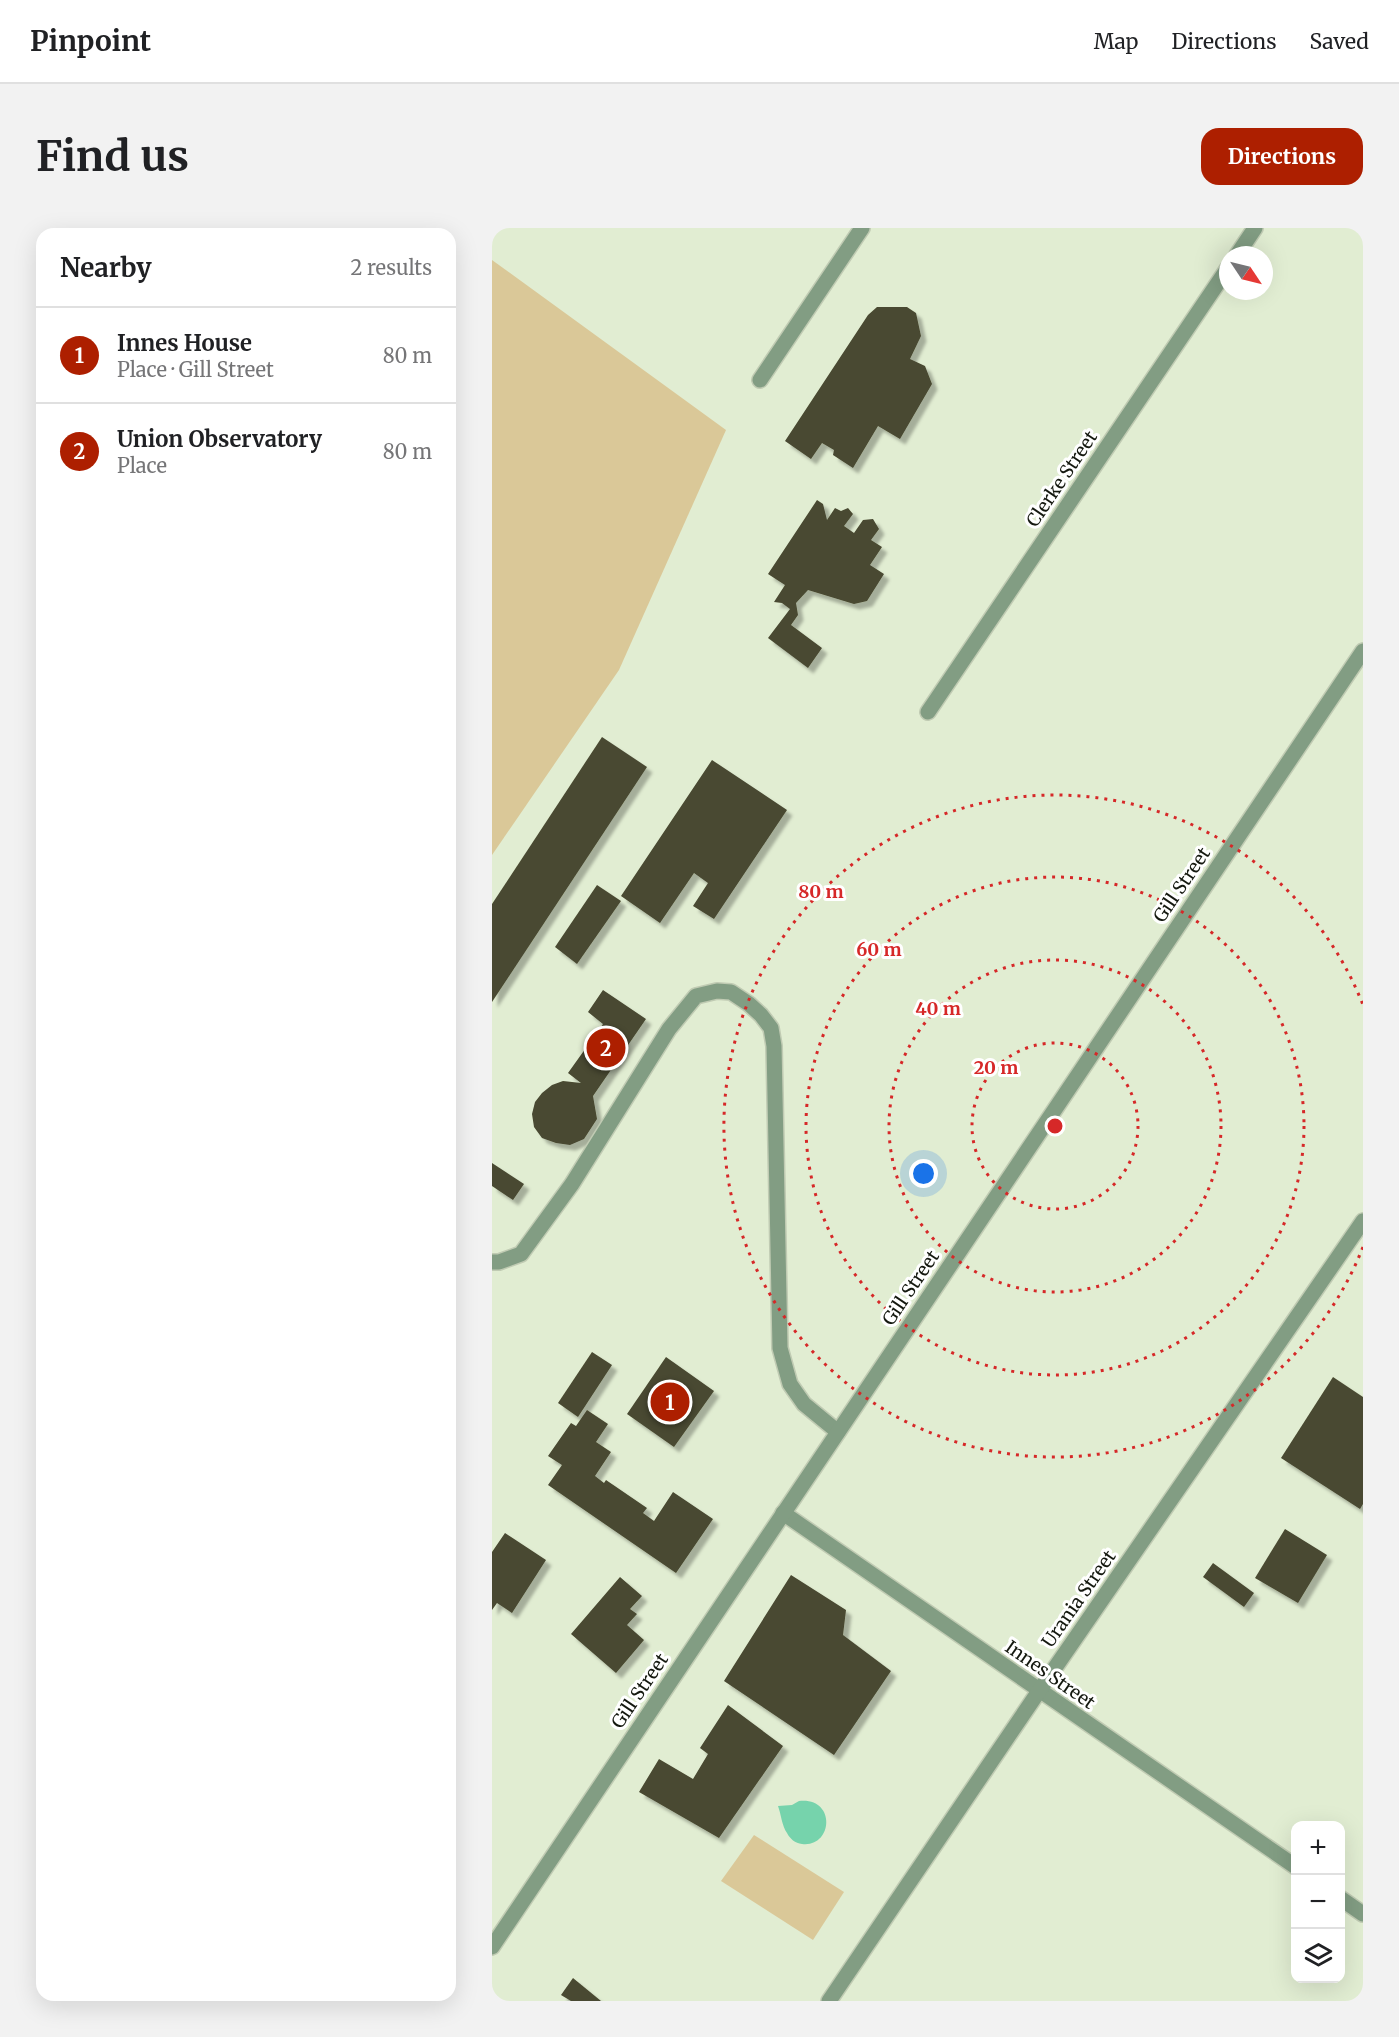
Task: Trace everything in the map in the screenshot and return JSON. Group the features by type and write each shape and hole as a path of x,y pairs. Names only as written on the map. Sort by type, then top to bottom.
{"street":[{"path":"760,380 862,228"},
{"path":"1243,246 1255,228"},
{"name":"Clerke Street","path":"928,712 1219,281"},
{"name":"Gill Street","path":"492,1947 1363,651"},
{"path":"492,1262 499,1262 521,1254 572,1184 669,1029 696,996 717,991 731,992 749,1004 766,1021 771,1028 774,1046 780,1348 790,1384 804,1404 838,1432"},
{"name":"Urania Street","path":"829,2001 1039,1691 1363,1221"},
{"name":"Innes Street","path":"783,1513 1291,1864"},
{"path":"1345,1901 1363,1914"}],"shaded area":[{"path":"492,260 726,430 619,670 492,855"},
{"path":"799,1801 811,1802 820,1807 825,1814 825,1831 812,1843 797,1843 785,1830 778,1806 792,1805"},
{"path":"754,1835 844,1892 813,1940 721,1881"}],"building":[{"path":"877,307 907,307 916,313 921,336 910,359 925,366 932,384 900,439 878,426 853,468 833,455 834,450 822,443 811,459 785,441 868,315"},
{"path":"817,500 823,504 827,520 835,508 841,511 848,508 853,514 844,526 854,533 863,520 873,519 879,529 871,540 882,547 870,565 884,574 867,601 854,604 808,590 796,603 798,615 791,625 822,648 808,668 768,638 790,609 782,603 774,602 785,585 768,574"},
{"path":"602,737 647,767 492,1002 492,904"},
{"path":"712,760 787,810 714,919 693,906 708,883 694,873 660,923 621,896"},
{"path":"597,885 621,901 577,964 555,947"},
{"path":"603,990 646,1019 593,1096 597,1119 584,1139 570,1145 542,1138 534,1127 532,1114 535,1102 552,1085 563,1081 581,1083 568,1073 603,1024 588,1012"},
{"path":"492,1163 524,1184 513,1200 492,1186"},
{"path":"592,1352 612,1365 578,1417 558,1403"},
{"path":"666,1357 714,1391 674,1447 627,1414"},
{"path":"1333,1377 1363,1397 1363,1504 1360,1509 1281,1458"},
{"path":"587,1410 608,1424 596,1442 611,1452 595,1476 604,1483 606,1480 647,1508 643,1513 654,1521 673,1492 713,1519 676,1573 548,1485 562,1465 548,1456 571,1423 576,1426"},
{"path":"1285,1529 1327,1555 1298,1603 1255,1578"},
{"path":"505,1533 546,1560 512,1613 497,1603 492,1610 492,1552"},
{"path":"1213,1563 1254,1593 1244,1607 1203,1577"},
{"path":"791,1575 846,1610 843,1635 891,1671 834,1755 724,1681"},
{"path":"620,1577 642,1596 630,1609 637,1614 627,1625 644,1640 616,1673 571,1634"},
{"path":"728,1705 783,1746 719,1838 639,1792 659,1759 693,1779 708,1754 700,1748"},
{"path":"573,1978 601,2001 571,2001 561,1995"}],"place":[{"name":"Union Observatory","path":"606,1048"},
{"name":"Innes House","path":"670,1402"}]}
